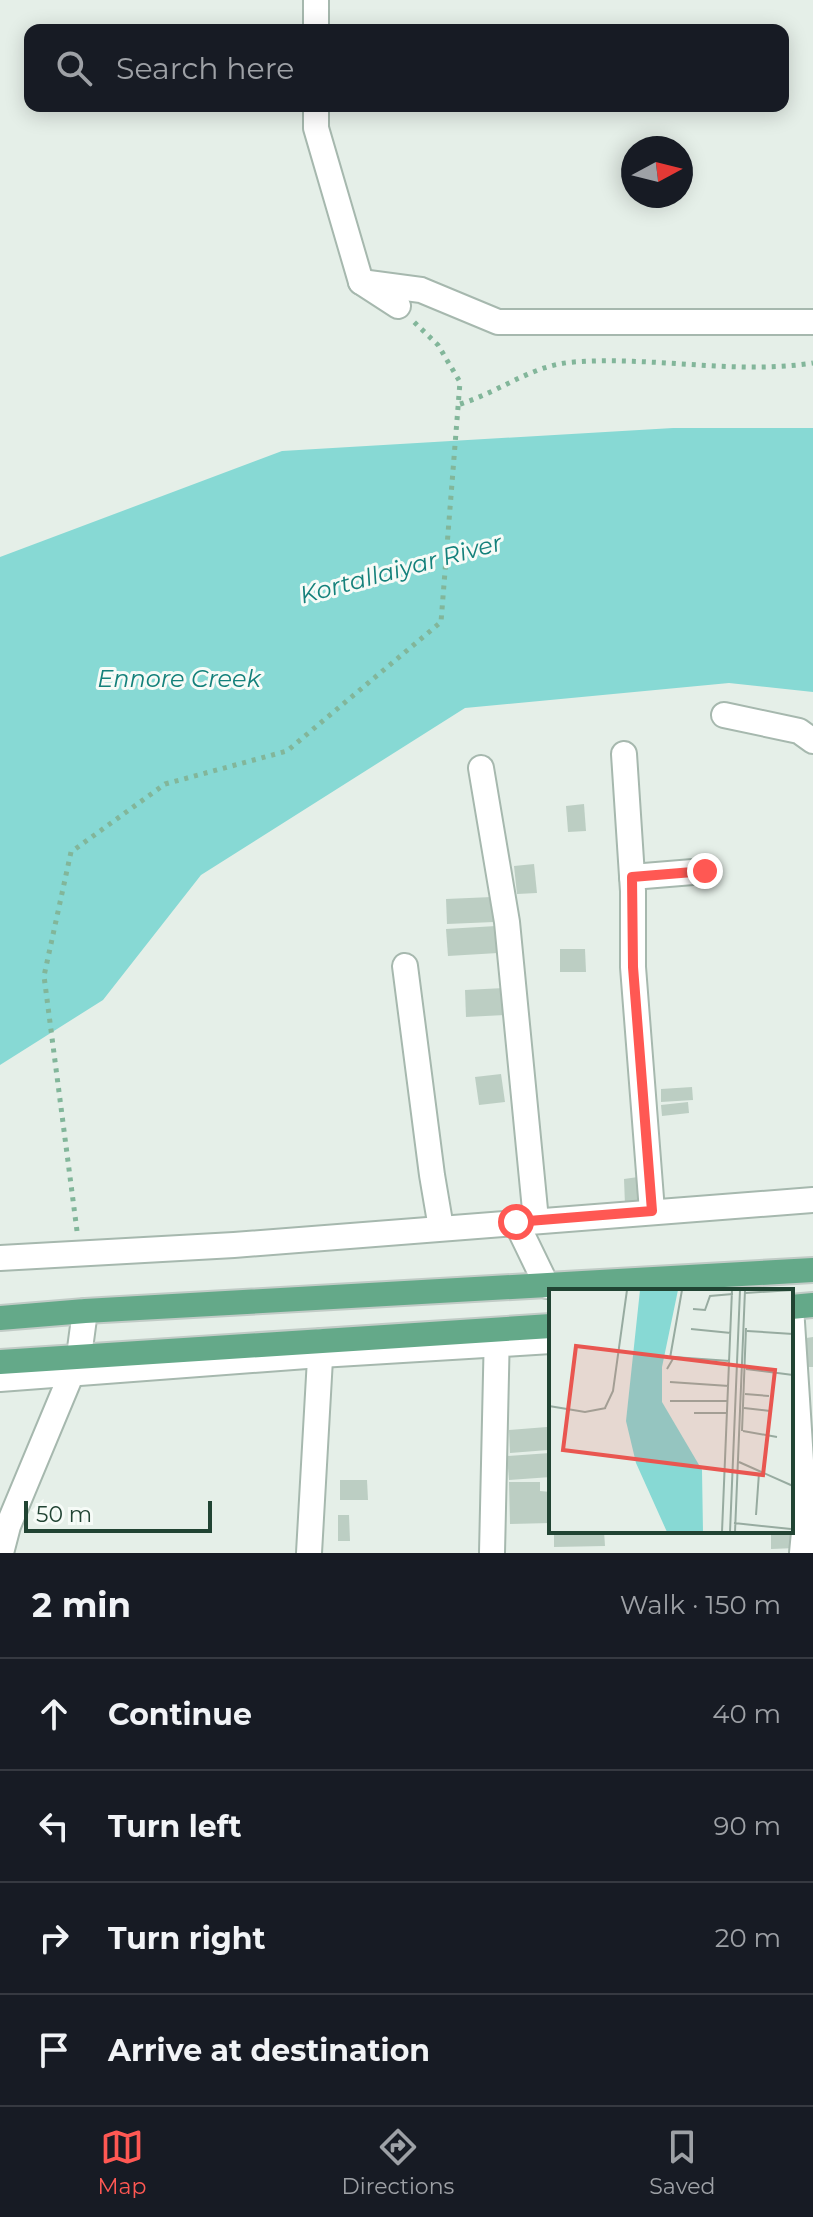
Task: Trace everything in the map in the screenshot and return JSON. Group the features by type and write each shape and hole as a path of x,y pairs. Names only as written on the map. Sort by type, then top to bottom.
{"main road":[{"path":"0,1318 813,1270"},
{"path":"796,1315 813,1305"},
{"path":"0,1362 75,1364 497,1337 549,1326"}],"street":[{"path":"316,0 316,24"},
{"path":"316,112 316,128 361,282 398,306"},
{"path":"361,282 421,290 498,322 813,322"},
{"path":"724,715 808,734"},
{"path":"624,754 632,877 633,967 652,1211"},
{"path":"481,768 507,922 526,1221 547,1286"},
{"path":"632,877 705,871"},
{"path":"405,966 429,1160 441,1228"},
{"path":"0,1258 234,1245 813,1200"},
{"path":"1,1553 4,1526 75,1364 85,1311"},
{"path":"796,1315 805,1522 802,1553"},
{"path":"492,1553 497,1337 549,1341"},
{"path":"309,1553 320,1348"},
{"path":"0,1379 75,1364"}],"path":[{"path":"73,1184 44,976 71,852 165,784 287,751 441,622 460,382 438,345 398,306"},
{"path":"460,404 533,370 573,362 776,369 813,363"}],"water":[{"name":"Ennore Creek","path":"673,428 813,428 813,692 729,683 465,708 201,875 103,1000 0,1065 0,557 282,451"}],"building":[{"path":"584,804 586,831 568,832 566,806"},
{"path":"534,864 537,893 517,894 514,866"},
{"path":"492,897 494,922 447,924 446,899"},
{"path":"496,926 498,953 448,956 446,929"},
{"path":"560,949 585,949 586,972 560,972"},
{"path":"504,988 505,1015 466,1017 465,990"},
{"path":"501,1074 505,1102 479,1105 475,1077"},
{"path":"692,1087 693,1100 661,1102 661,1089"},
{"path":"688,1102 689,1113 662,1116 661,1105"},
{"path":"638,1177 640,1203 625,1205 624,1179"},
{"path":"813,1337 813,1367 806,1367 806,1338"},
{"path":"547,1427 548,1450 510,1453 509,1430"},
{"path":"549,1453 549,1477 509,1480 507,1456"},
{"path":"340,1480 367,1480 368,1500 340,1500"},
{"path":"509,1482 540,1482 540,1491 549,1492 549,1523 510,1524"},
{"path":"793,1511 796,1548 771,1549 771,1533 793,1533"},
{"path":"338,1515 349,1515 350,1541 338,1541"},
{"path":"554,1533 604,1533 605,1546 554,1547"}],"route":[{"path":"516,1222 652,1211 633,967 632,877 705,871"}],"water label":[{"name":"Kortallaiyar River","path":"401,569"}]}
